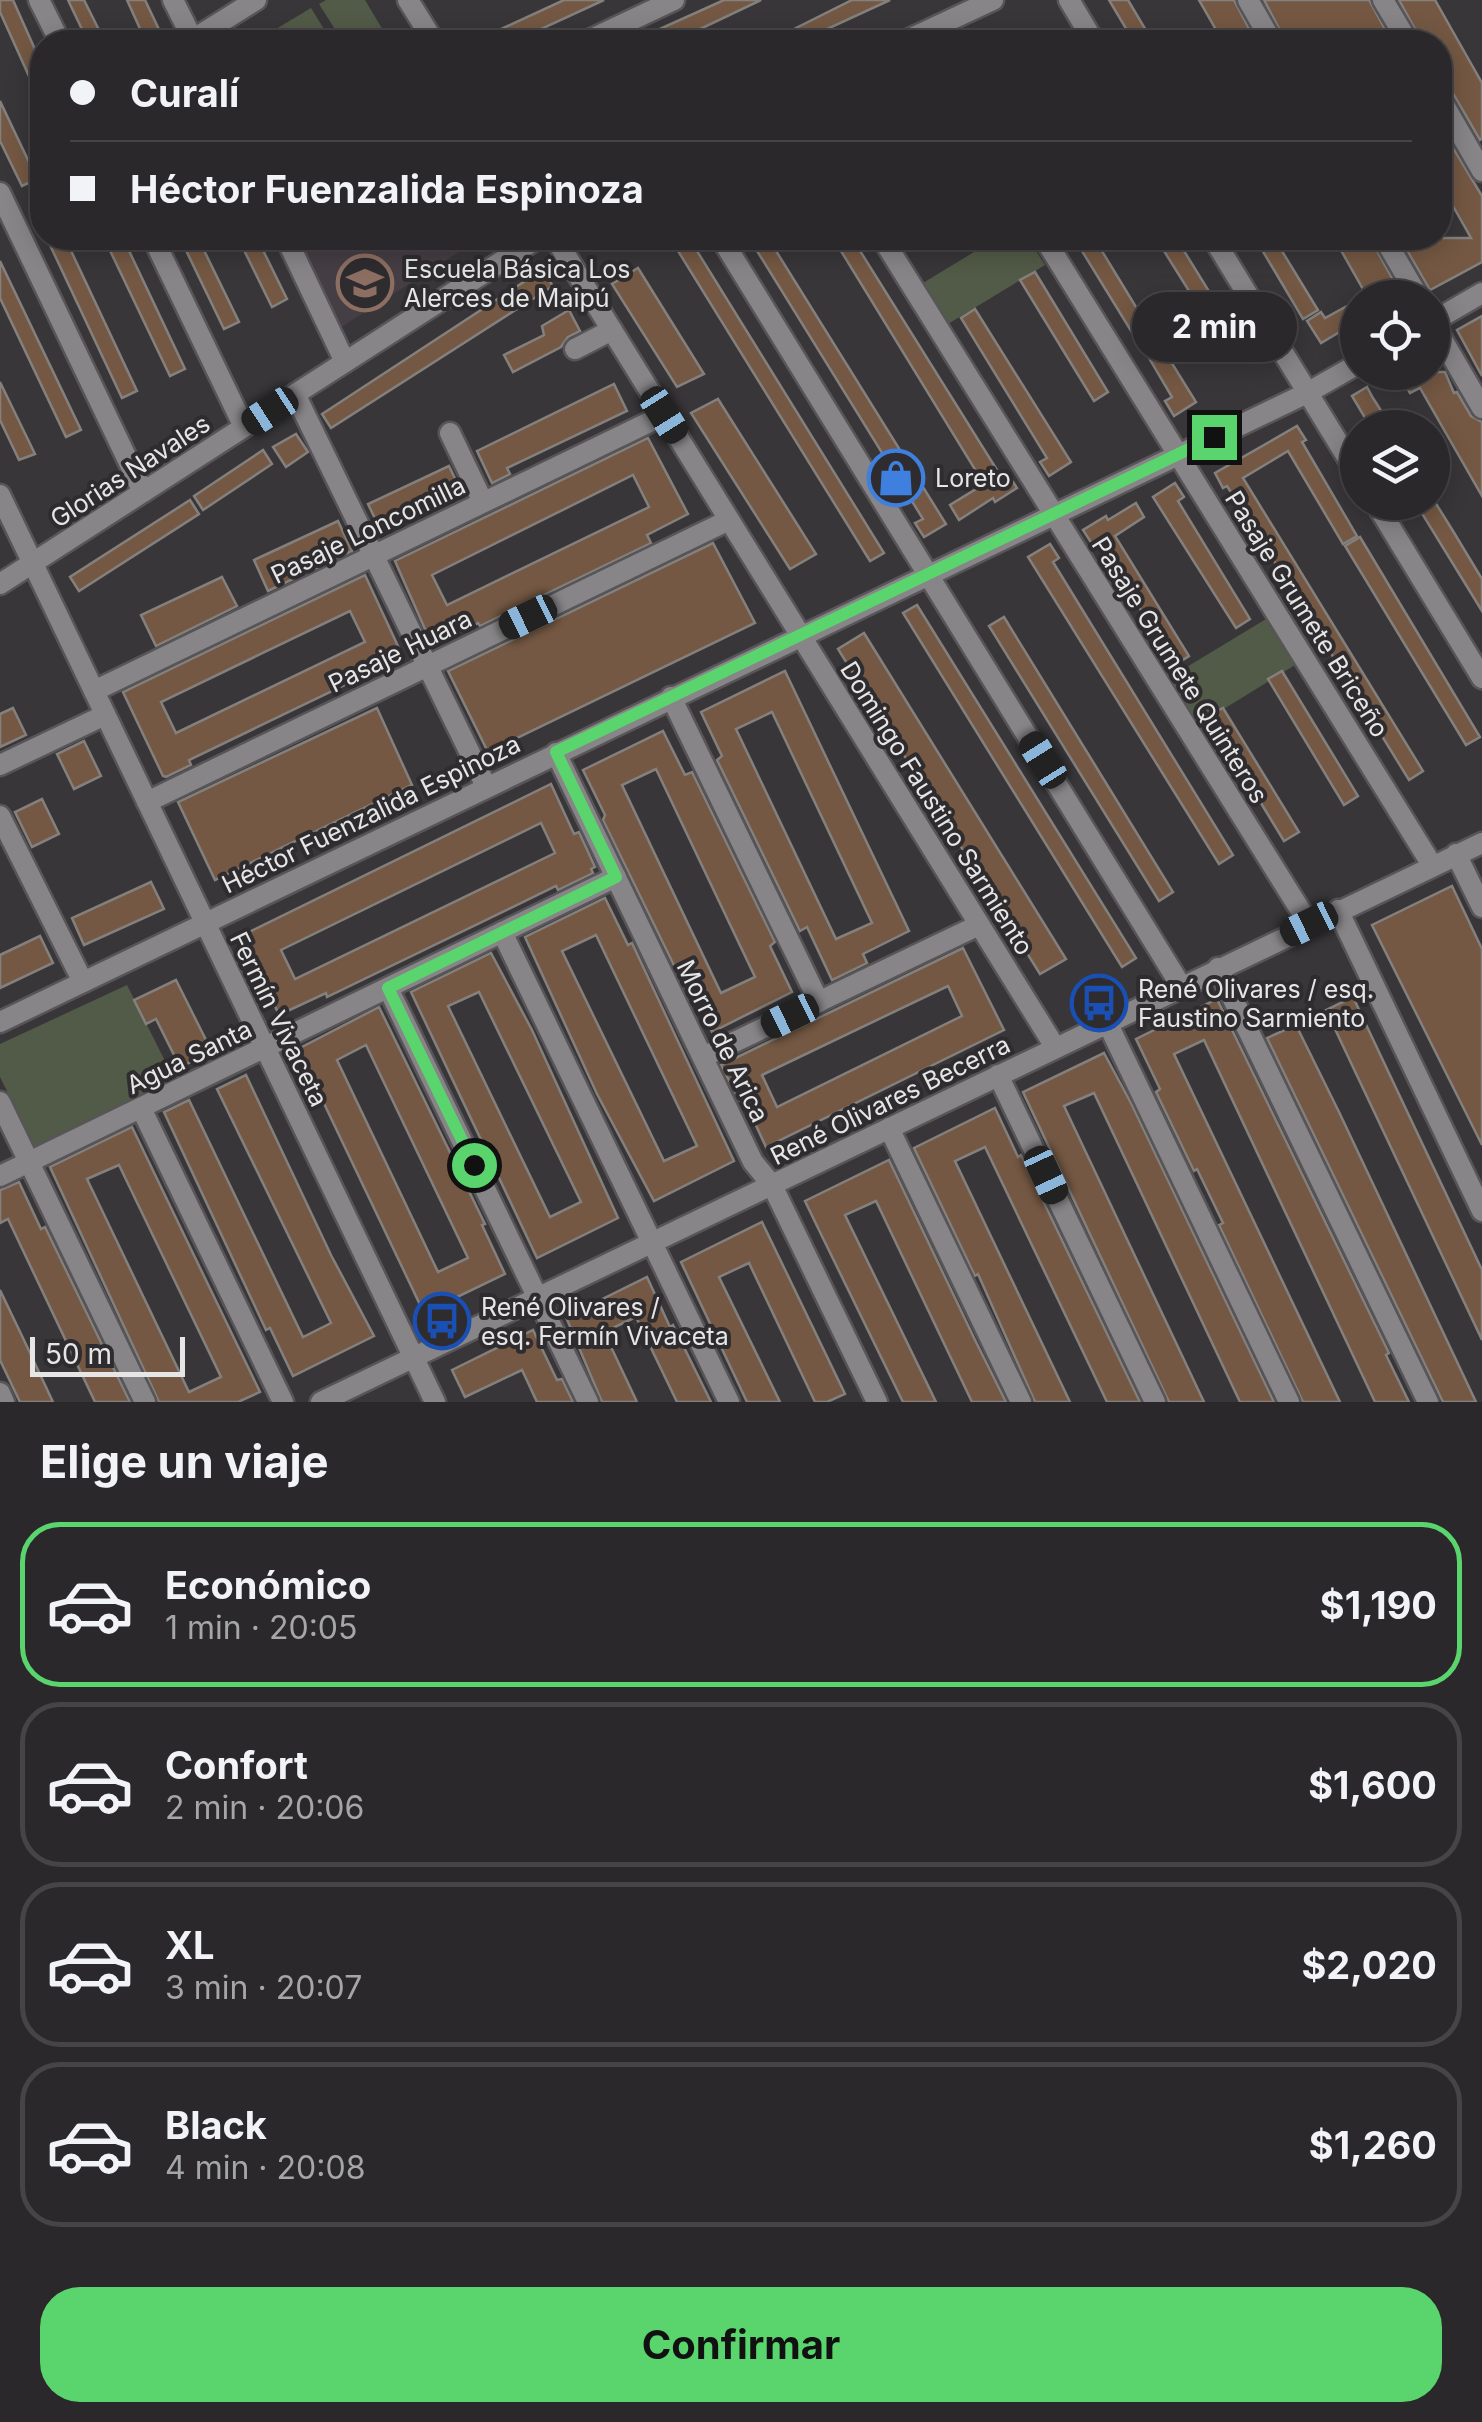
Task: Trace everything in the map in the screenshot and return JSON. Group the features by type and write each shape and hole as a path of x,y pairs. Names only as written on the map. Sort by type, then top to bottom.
{"street":[{"path":"40,0 54,30"},
{"path":"174,0 188,30"},
{"path":"210,30 256,0"},
{"path":"408,0 427,30"},
{"path":"610,30 674,0"},
{"path":"934,30 993,0"},
{"path":"1068,0 1087,30"},
{"path":"1248,0 1265,30"},
{"path":"1383,0 1401,30"},
{"path":"1452,119 1482,171"},
{"path":"0,193 143,492"},
{"path":"159,250 244,428"},
{"path":"292,250 345,362"},
{"name":"Glorias Navales","path":"0,584 519,250"},
{"name":"Domingo Faustino Sarmiento","path":"562,250 1055,1048"},
{"path":"728,250 1182,986"},
{"name":"Pasaje Grumete Quinteros","path":"889,250 1309,924"},
{"name":"Pasaje Grumete Briceño","path":"1051,250 1432,865"},
{"path":"1220,250 1340,446"},
{"path":"1391,250 1408,280"},
{"path":"1450,312 1482,293"},
{"path":"575,349 612,330"},
{"path":"1450,352 1482,408"},
{"name":"Héctor Fuenzalida Espinoza","path":"0,1022 1340,374"},
{"path":"296,394 486,786"},
{"name":"Pasaje Loncomilla","path":"94,691 664,415"},
{"path":"450,433 483,502"},
{"name":"Fermín Vivaceta","path":"0,495 435,1402"},
{"name":"Pasaje Huara","path":"147,802 729,520"},
{"path":"1385,520 1482,678"},
{"path":"671,696 819,1002"},
{"path":"0,766 106,715"},
{"name":"Morro de Arica","path":"556,752 753,1162 772,1185 877,1402"},
{"path":"0,816 83,982"},
{"name":"René Olivares Becerra","path":"321,1402 1482,843"},
{"path":"1456,854 1482,907"},
{"name":"Agua Santa","path":"0,1176 616,877"},
{"path":"1338,910 1472,1166 1482,1211"},
{"path":"703,1057 980,925"},
{"path":"502,932 728,1402"},
{"path":"1218,968 1428,1402"},
{"path":"388,988 588,1402"},
{"path":"1107,1022 1290,1402"},
{"path":"998,1075 1155,1402"},
{"path":"0,1102 146,1402"},
{"path":"141,1108 283,1402"},
{"path":"889,1128 1021,1402"},
{"path":"0,1393 4,1402"}],"shaded area":[{"name":"Escuela Básica Los Alerces de Maipú","path":"304,250 462,250 340,328"}],"green space":[{"path":"326,0 365,0 383,30 335,30 319,4"},
{"path":"311,8 325,30 277,30"},
{"path":"977,250 1036,250 1045,265 948,324 923,283"},
{"path":"1266,619 1295,665 1196,726 1167,679"},
{"path":"127,985 178,1087 37,1152 0,1077 0,1044"}],"building":[{"path":"0,0 13,0 30,38 30,78 0,12"},
{"path":"68,0 84,0 99,30 82,30"},
{"path":"127,0 145,0 159,30 141,30"},
{"path":"564,0 604,0 539,30 499,30"},
{"path":"724,0 761,0 698,30 658,30"},
{"path":"852,0 890,0 825,30 792,30"},
{"path":"1109,0 1128,0 1146,30 1127,30"},
{"path":"1199,0 1234,0 1250,30 1216,30"},
{"path":"1264,0 1369,0 1385,30 1280,30"},
{"path":"1399,0 1435,0 1452,30 1415,30"},
{"path":"1452,30 1482,83 1480,140 1452,92"},
{"path":"0,101 30,164 30,182 22,186 0,141"},
{"path":"1452,146 1482,196 1482,262 1449,280 1424,280 1407,250 1452,250 1452,238 1471,238 1452,204"},
{"path":"52,250 71,250 137,391 122,398"},
{"path":"110,250 129,250 185,369 170,376"},
{"path":"186,250 204,250 239,322 224,329"},
{"path":"244,250 263,250 287,299 272,307"},
{"path":"677,250 696,250 884,553 870,561"},
{"path":"756,250 775,250 946,524 924,537 915,523 923,519"},
{"path":"840,250 860,250 1002,478 1008,474 1017,488 959,520 950,505 984,484"},
{"path":"1081,250 1101,250 1158,343 1144,352"},
{"path":"1163,250 1183,250 1233,330 1219,339"},
{"path":"1262,250 1281,250 1318,310 1303,319"},
{"path":"1341,250 1377,250 1393,280 1358,280"},
{"path":"0,261 81,430 66,437 0,298"},
{"path":"638,268 704,374 677,387 612,284"},
{"path":"542,270 553,286 331,428 322,414"},
{"path":"1035,272 1108,392 1094,401 1020,280"},
{"path":"975,309 1071,462 1049,476 1040,462 1047,458 961,318"},
{"path":"569,310 580,331 568,337 561,347 513,372 504,355 544,335 542,326"},
{"path":"1340,310 1340,332 1321,343 1307,321 1321,312 1325,318"},
{"path":"1482,316 1482,376 1457,330"},
{"path":"1160,344 1196,402 1174,416 1165,401 1172,397 1146,353"},
{"path":"0,382 35,454 19,460 0,420"},
{"path":"614,384 627,411 507,468 510,474 492,483 477,451"},
{"path":"1450,384 1471,416 1482,422 1482,496 1450,440 1450,410 1433,410 1421,390 1450,390"},
{"path":"1369,390 1381,410 1360,410 1352,396"},
{"path":"718,399 816,554 790,569 691,413"},
{"path":"1297,426 1306,440 1302,442 1340,507 1340,520 1348,520 1357,536 1343,544 1288,451 1243,478 1423,771 1409,780 1247,517 1215,473"},
{"path":"296,434 308,452 286,467 273,447"},
{"path":"648,438 688,514 647,535 651,543 480,626 478,623 432,645 395,561","holes":["633,475 649,507 447,605 432,575"]},
{"path":"263,450 272,464 203,510 194,496"},
{"path":"449,466 462,493 381,531 368,504"},
{"path":"1175,483 1184,497 1178,501 1250,619 1236,628 1153,497"},
{"path":"190,500 199,514 79,591 70,577"},
{"path":"1136,503 1144,517 1115,536 1189,656 1175,665 1098,541 1092,544 1083,530"},
{"path":"1426,520 1446,520 1453,531 1482,579 1482,611"},
{"path":"338,521 352,551 268,591 254,560"},
{"path":"1360,537 1480,737 1466,745 1345,546"},
{"path":"713,543 755,623 488,752 448,671"},
{"path":"1050,544 1059,558 1053,562 1233,855 1219,864 1028,557"},
{"path":"365,575 403,657 189,760 191,765 166,777 123,692","holes":["350,611 365,642 176,733 161,702"]},
{"path":"222,577 237,606 156,646 141,615"},
{"path":"917,605 1136,958 1122,967 903,613"},
{"path":"1004,617 1173,892 1159,901 989,626"},
{"path":"864,633 1066,959 1040,974 838,649"},
{"path":"785,671 909,931 863,954 867,963 832,980 807,927 800,931 717,760 722,756 701,712","holes":["772,712 872,923 836,939 736,729"]},
{"path":"1282,671 1358,796 1344,805 1268,679"},
{"path":"13,708 26,735 0,747 0,714"},
{"path":"377,708 412,785 215,880 178,802"},
{"path":"1223,708 1299,832 1284,841 1208,716"},
{"path":"663,731 685,775 692,772 775,942 770,946 792,992 712,1032 690,986 685,988 603,820 605,815 583,770","holes":["656,769 755,977 721,993 622,785"]},
{"path":"84,741 101,776 74,789 57,754"},
{"path":"551,784 574,834 579,832 595,867 591,869 593,873 558,890 556,886 327,997 326,993 279,1015 243,935","holes":["541,823 555,853 295,979 281,950"]},
{"path":"42,799 59,834 32,847 15,812"},
{"path":"151,882 164,909 84,945 72,918"},
{"path":"1452,886 1482,949 1482,1145 1372,925"},
{"path":"605,898 628,945 632,943 734,1161 654,1201 597,1094 525,937","holes":["596,935 697,1146 664,1161 562,951"]},
{"path":"40,936 53,963 0,988 0,955"},
{"path":"963,948 1004,1030 766,1147 746,1104 739,1100 721,1065","holes":["948,986 962,1016 777,1107 762,1075"]},
{"path":"491,953 532,1030 618,1218 537,1258 411,992","holes":["479,992 581,1202 550,1217 448,1006"]},
{"path":"176,980 212,1052 180,1067 156,1019 146,1024 134,1000"},
{"path":"1353,997 1482,1270 1482,1340 1326,1010"},
{"path":"1217,999 1389,1353 1386,1355 1409,1402 1375,1402 1204,1040 1174,1054 1340,1402 1303,1402 1219,1225 1223,1223 1156,1092 1160,1089 1136,1039"},
{"path":"379,1007 485,1224 482,1225 505,1274 424,1313 298,1049","holes":["366,1045 468,1258 438,1272 337,1060"]},
{"path":"1296,1025 1476,1402 1443,1402 1267,1038"},
{"path":"1104,1053 1274,1402 1240,1402 1094,1093 1064,1106 1204,1402 1169,1402 1023,1092"},
{"path":"246,1075 374,1336 293,1376 270,1328 266,1330 164,1112 189,1100 303,1337 331,1323 217,1089"},
{"path":"995,1108 1140,1402 1107,1402 985,1147 955,1161 1070,1402 1035,1402 978,1274 975,1276 914,1148"},
{"path":"132,1127 260,1392 238,1402 159,1402 50,1167","holes":["119,1165 221,1377 189,1392 87,1179"]},
{"path":"889,1160 1006,1402 972,1402 876,1201 845,1215 936,1402 903,1402 818,1228 805,1201"},
{"path":"19,1182 130,1402 95,1402 8,1219 0,1223 0,1190"},
{"path":"762,1222 845,1394 827,1402 815,1402 749,1263 719,1277 780,1402 747,1402 681,1262"},
{"path":"647,1277 711,1402 677,1402 636,1317 604,1332 637,1402 602,1402 566,1317"},
{"path":"0,1290 53,1402 20,1402 0,1360"},
{"path":"533,1330 557,1380 562,1379 573,1402 537,1402 522,1370 465,1397 452,1370"}],"place":[{"name":"Escuela Básica Los Alerces de Maipú","path":"365,283"},
{"name":"Loreto","path":"896,478"},
{"name":"René Olivares / esq. Faustino Sarmiento","path":"1099,1003"},
{"name":"René Olivares / esq. Fermín Vivaceta","path":"442,1321"}],"route":[{"path":"474,1165 388,988 616,877 556,752 1214,437"}]}
